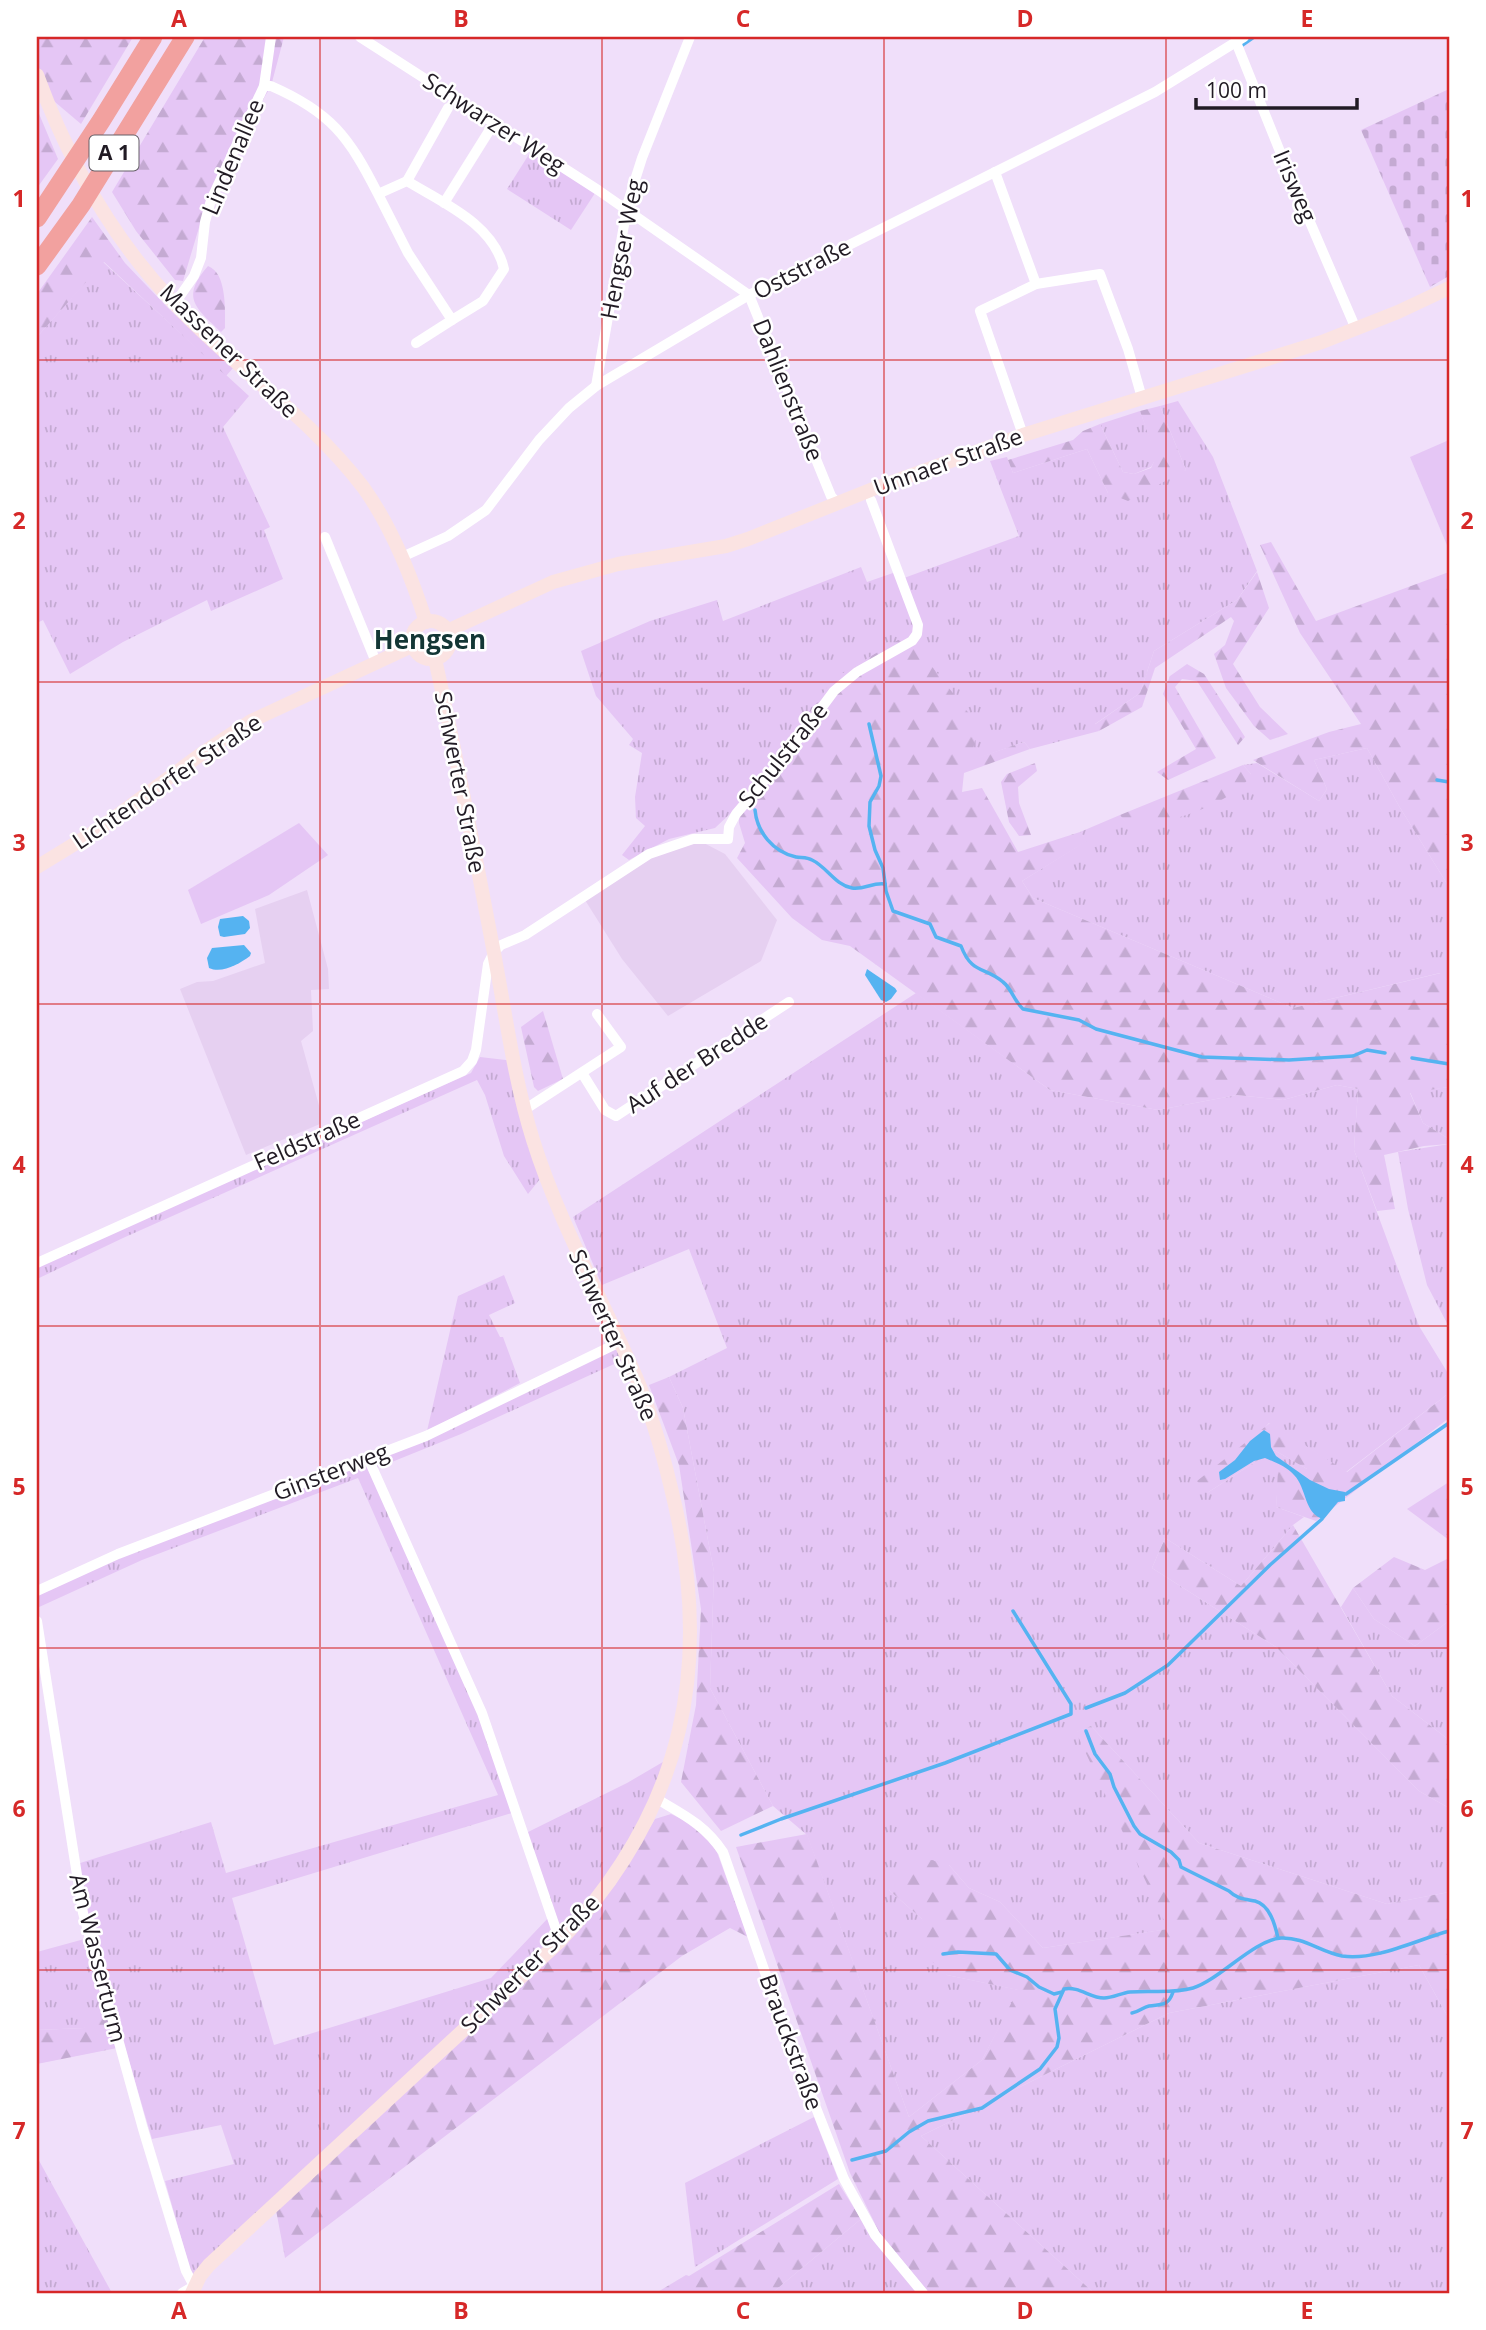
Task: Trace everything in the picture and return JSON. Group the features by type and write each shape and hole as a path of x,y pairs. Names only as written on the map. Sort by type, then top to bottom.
{"highway":[{"name":"A 1","path":"37,218 153,37"},
{"name":"A 1","path":"37,266 80,205 185,37"}],"main road":[{"name":"Massener Straße","path":"37,75 65,143 94,195 122,237 172,302 289,408 333,452 370,498 402,557 426,622"},
{"name":"Unnaer Straße","path":"447,631 553,582 618,564 726,546 1023,435 1296,351 1356,329 1449,288"},
{"path":"438,622 447,631 449,646 443,656 435,659 419,656 412,646 412,634 420,624 438,622"},
{"name":"Lichtendorfer Straße","path":"37,867 99,829 251,721 412,646"},
{"name":"Schwerter Straße","path":"190,2291 209,2265 560,1941 609,1885 629,1854 657,1800 672,1757 686,1697 691,1653 691,1605 686,1553 666,1465 638,1380 559,1213 524,1110 435,659"}],"street":[{"path":"271,37 264,86 271,86 312,107 334,125 354,149 408,253 452,320"},
{"name":"Schwarzer Weg","path":"360,37 627,211"},
{"name":"Hengser Weg","path":"596,386 627,211 642,158 690,37"},
{"name":"Oststraße","path":"402,557 448,536 486,510 539,440 569,408 596,386 749,295 1155,92 1240,39"},
{"name":"Irisweg","path":"1240,39 1356,329"},
{"name":"Lindenallee","path":"172,302 194,276 201,258 205,222 211,200 264,86"},
{"path":"378,194 407,181 448,108"},
{"path":"444,203 489,131"},
{"path":"995,172 1036,284"},
{"path":"407,181 482,229 502,257 504,269 483,301 416,343"},
{"name":"Dahlienstraße","path":"627,211 749,295 831,496 837,503"},
{"path":"1023,435 980,310 1036,284 1100,274 1128,349 1142,398"},
{"name":"Schulstraße","path":"494,952 501,945 524,935 649,854 693,839 728,839 729,827 736,814 791,749 834,691 857,672 912,641 917,634 918,625 871,500"},
{"path":"325,537 376,662"},
{"name":"Feldstraße","path":"37,1263 463,1071 477,1050 488,964 494,952"},
{"name":"Auf der Bredde","path":"582,1073 605,1110 616,1116 789,1002"},
{"path":"524,1110 621,1047 597,1014"},
{"name":"Ginsterweg","path":"37,1591 118,1554 426,1436 620,1342"},
{"path":"368,1458 482,1713 560,1941"},
{"name":"Am Wasserturm","path":"37,1621 83,1913 190,2291"},
{"name":"Brauckstraße","path":"657,1800 696,1822 723,1852 783,2024 844,2179 875,2235 923,2293"}],"shaded area":[{"path":"700,841 725,854 777,920 761,961 668,1016 622,959 585,900 651,857"},
{"path":"307,890 328,969 329,989 311,990 313,1031 301,1041 320,1109 320,1124 246,1155 180,989 265,963 255,909"}],"green space":[{"path":"37,37 133,37 81,124 42,91 37,75"},
{"path":"205,37 284,37 271,86 209,194 183,281 175,280 136,231 112,192"},
{"path":"1449,89 1449,276 1430,287 1361,130"},
{"path":"37,109 58,159 37,188"},
{"path":"533,148 597,190 571,230 507,189"},
{"path":"92,217 125,263 169,309 233,368 226,376 104,262 37,337 37,294"},
{"path":"103,262 249,396 223,427 270,527 264,530 283,579 211,611 207,600 123,642 70,674 43,620 37,623 37,337"},
{"path":"208,266 219,276 224,293 225,328 221,332 204,316 193,295 199,277"},
{"path":"1178,401 1213,457 1257,571 1237,600 1154,651 1140,693 1095,724 1099,731 1030,749 1024,742 970,761 780,755 715,828 669,839 629,860 622,855 645,826 636,818 635,797 642,753 629,745 633,739 596,696 581,651 650,621 717,600 723,621 861,567 867,582 893,573 904,578 1019,536 990,461 1007,457 1013,473 1087,449 1108,493 1186,470 1160,406"},
{"path":"1160,406 1186,470 1128,501 1108,493 1087,449 1013,473 1008,460 1073,440 1083,431 1100,424 1123,472 1134,474 1151,468 1156,457 1140,411"},
{"path":"1140,411 1157,457 1151,467 1134,474 1123,472 1100,424"},
{"path":"1449,440 1449,550 1410,457"},
{"path":"1271,542 1316,621 1449,572 1449,887 1367,748 1314,760 1327,789 1319,801 1253,760 1329,732 1361,724 1300,633 1260,545"},
{"path":"1257,572 1269,608 1233,664 1260,707 1288,734 1270,740 1254,726 1226,688 1214,654 1225,645 1234,621 1231,617 1155,668 1142,707 1099,731 1094,725 1140,693 1154,651 1237,600"},
{"path":"898,640 912,641 978,725 971,760 1024,742 1030,749 964,773 962,792 982,788 1018,852 1080,832 1087,841 1022,881 1033,898 1293,1008 1441,973 1449,982 1449,1087 1410,1093 1423,1123 1449,1139 1449,1144 1424,1146 1384,1155 1395,1209 1377,1211 1354,1150 1358,1089 1337,1085 1283,1100 1237,1095 1158,1110 1050,1090 850,946 822,940 792,918 737,858 745,843 739,815 833,679"},
{"path":"1187,664 1204,674 1245,737 1238,745 1197,681 1182,679 1175,687 1216,758 1168,780 1157,772 1196,749 1163,694 1170,676"},
{"path":"1367,748 1449,887 1449,982 1440,973 1293,1008 1033,898 1022,881 1086,841 1080,832 1120,815 1127,823 1251,774 1243,765 1257,763 1319,801 1327,789 1314,760"},
{"path":"1035,763 1037,771 1018,787 1019,803 1031,835 1019,836 1009,822 1001,782 1007,774"},
{"path":"1243,765 1251,774 1239,789 1195,812 1176,818 1127,824 1120,815"},
{"path":"299,823 328,855 269,895 201,924 188,890"},
{"path":"916,993 1050,1090 1158,1110 1237,1095 1283,1100 1337,1085 1358,1089 1354,1150 1419,1326 1449,1375 1449,1393 1346,1472 1269,1423 1207,1493 1274,1450 1309,1470 1279,1470 1276,1507 1304,1517 1293,1525 1241,1586 1165,1538 1152,1568 1276,1647 1419,1791 1449,1808 1449,1892 1387,1904 1199,1843 1091,1726 1077,1732 1169,1929 1043,1948 1000,1902 969,1888 949,1865 889,1890 922,1919 947,1975 1019,1990 982,2060 909,2117 807,1835 773,1806 710,1688 714,1572 683,1408 669,1377 727,1348 689,1249 602,1285 573,1217"},
{"path":"543,1011 563,1079 538,1091 534,1087 521,1027"},
{"path":"480,1057 514,1061 544,1174 528,1194 504,1156 485,1095 477,1080 37,1279 37,1267 471,1073"},
{"path":"1449,1087 1449,1139 1423,1123 1410,1092"},
{"path":"1449,1144 1449,1327 1427,1285 1408,1209 1398,1152"},
{"path":"504,1275 515,1303 489,1315 500,1337 503,1337 520,1383 427,1431 458,1296"},
{"path":"617,1347 623,1360 461,1434 377,1468 379,1457"},
{"path":"669,1377 683,1408 714,1572 710,1688 773,1806 721,1831 681,1782 696,1705 701,1609 679,1465 649,1385"},
{"path":"1449,1393 1449,1418 1316,1521 1276,1507 1278,1470 1307,1469 1274,1450 1207,1493 1197,1481 1270,1423 1347,1472"},
{"path":"365,1465 480,1715 515,1812 232,1898 274,2045 491,1978 550,1916 558,1939 192,2276 165,2181 234,2164 221,2125 152,2139 85,1912 77,1864 211,1822 226,1873 498,1795 358,1478 142,1560 37,1608 38,1595 117,1557"},
{"path":"1449,1482 1449,1540 1407,1509"},
{"path":"1293,1525 1392,1696 1449,1740 1449,1808 1419,1791 1276,1647 1152,1568 1165,1538 1241,1586"},
{"path":"1394,1557 1425,1570 1449,1558 1449,1621 1415,1646 1374,1619 1353,1588"},
{"path":"1353,1588 1374,1619 1415,1646 1449,1621 1449,1740 1392,1696 1341,1607"},
{"path":"1091,1726 1199,1843 1387,1904 1449,1892 1449,2019 1419,1965 1169,2013 921,2136 1094,2293 929,2293 879,2232 850,2173 736,1847 807,1834 909,2117 982,2060 1018,1990 947,1975 925,1955 922,1919 889,1890 913,1855 949,1865 969,1888 1000,1902 1043,1948 1168,1929 1076,1732"},
{"path":"668,1759 659,1789 607,1883 560,1935 526,1833 627,1783"},
{"path":"671,1814 690,1823 714,1844 748,1937 730,1928 682,1956 285,2258 276,2210 563,1943 615,1885 655,1819"},
{"path":"88,1938 106,2007 84,2028 37,2030 37,1952"},
{"path":"1419,1965 1449,2019 1449,2293 1094,2293 921,2136 1169,2013"},
{"path":"106,2007 117,2048 37,2064 37,2030 84,2028 88,2017"},
{"path":"814,2117 838,2179 695,2267 685,2183"},
{"path":"37,2157 112,2293 37,2293"},
{"path":"839,2184 861,2219 772,2293 656,2293 686,2275 689,2276"},
{"path":"861,2219 919,2293 772,2293"}],"water":[{"path":"243,916 249,921 250,928 245,934 220,936 220,919"},
{"path":"244,945 251,953 246,959 225,969 209,968 207,958 212,948"},
{"path":"867,969 895,988 897,991 891,999 886,1002 881,1000 865,975"},
{"path":"1264,1430 1270,1434 1271,1447 1276,1456 1310,1480 1329,1489 1345,1492 1345,1501 1338,1502 1324,1519 1318,1516 1309,1507 1294,1475 1265,1458 1254,1461 1220,1480 1219,1472 1235,1460 1250,1441"}],"waterway":[{"path":"1241,46 1254,37"},
{"path":"869,724 881,776 870,802 869,826 893,911 930,924 936,937 961,946 970,962 1006,985 1023,1009 1079,1020 1096,1029 1202,1057 1289,1060 1353,1056 1367,1050 1385,1053"},
{"path":"1437,780 1449,782"},
{"path":"755,810 763,833 780,851 812,860 836,880 852,888 885,884"},
{"path":"1412,1058 1449,1064"},
{"path":"1346,1494 1449,1423"},
{"path":"1086,1708 1125,1693 1168,1665 1270,1565 1322,1519"},
{"path":"741,1835 945,1763 1071,1714 1071,1704 1013,1611"},
{"path":"1086,1731 1095,1754 1110,1774 1114,1787 1140,1834 1171,1852 1179,1860 1181,1867 1238,1897 1260,1903 1271,1916 1278,1938"},
{"path":"852,2160 886,2151 928,2121 982,2108 1040,2069 1057,2047 1059,2038 1055,2009 1064,1989 1075,1989 1104,1998 1130,1992 1185,1990 1203,1984 1271,1940 1289,1938 1334,1954 1355,1957 1382,1953 1449,1931"},
{"path":"943,1954 996,1954 1010,1970 1027,1977 1039,1987 1054,1994 1062,1992"},
{"path":"1132,2013 1161,2005 1173,1992"}],"district":[{"name":"Hengsen","path":"430,640"}]}
